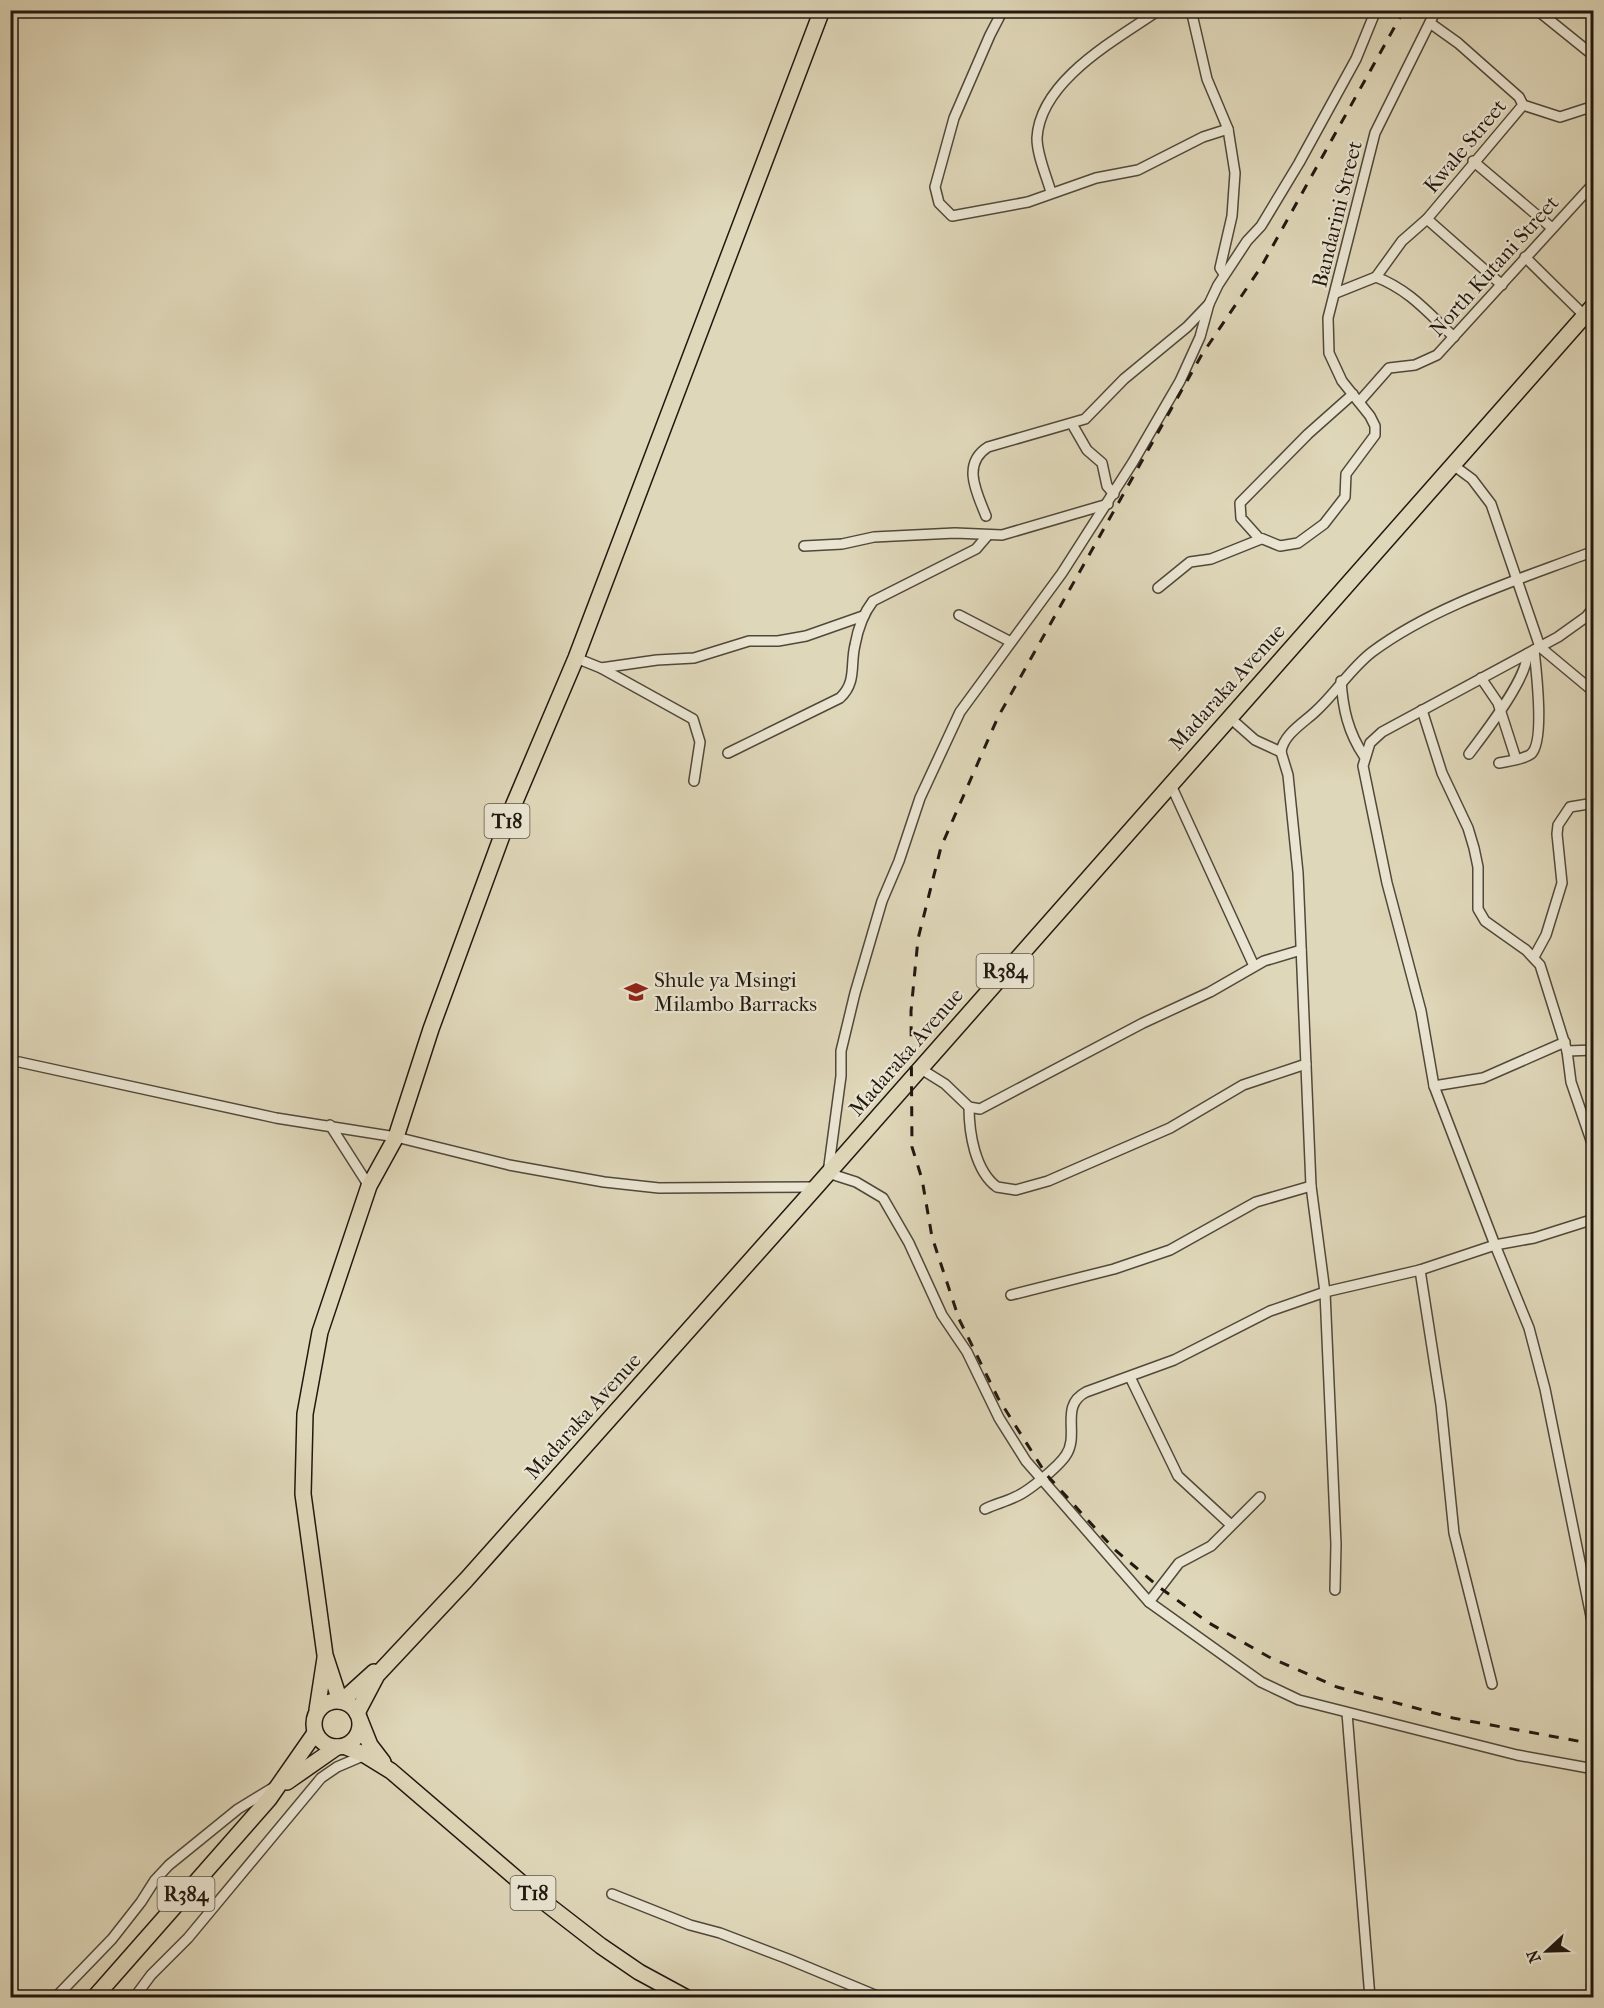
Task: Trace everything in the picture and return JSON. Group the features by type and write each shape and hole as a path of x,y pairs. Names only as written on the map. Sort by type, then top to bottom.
{"main road":[{"name":"T18","path":"391,1771 370,1745 358,1715 341,1701 325,1655 303,1494 304,1414 320,1332 369,1186 396,1137 431,1029 511,812 576,658 822,10"},
{"name":"Madaraka Avenue","path":"414,1636 921,1069 1170,783 1453,465 1591,315"},
{"name":"R384","path":"341,1701 414,1636"},
{"name":"R384","path":"358,1715 377,1675 414,1636"},
{"name":"T18","path":"325,1655 313,1725 315,1733 324,1743 365,1755 391,1771 530,1891 601,1946 639,1972 687,1998"},
{"path":"317,1710 331,1701 341,1701"},
{"path":"340,1746 350,1743 358,1731 358,1715"},
{"name":"R384","path":"94,1998 280,1786 315,1733"},
{"name":"R384","path":"280,1786 340,1746"}],"street":[{"path":"1003,10 954,118 935,193 948,214 956,217 1028,202 1051,192 1138,170 1203,137 1228,129"},
{"path":"1051,192 1037,146 1040,124 1046,110 1064,82 1082,65 1159,10"},
{"path":"1191,10 1207,79 1228,129 1235,173 1232,216 1220,268 1224,274"},
{"path":"1376,10 1356,59 1299,163 1261,226 1224,274 1209,304 1200,337 1180,381 1114,494 1062,573 960,712 948,734 920,798 899,861 882,901 841,1051 841,1077 828,1173 856,1182 883,1198 909,1243 942,1314 967,1352 999,1418 1026,1461 1149,1602 1279,1692 1347,1713 1517,1755 1593,1769"},
{"name":"Bandarini Street","path":"1260,538 1280,546 1292,545 1324,524 1345,497 1346,474 1375,435 1375,426 1339,375 1329,353 1328,318 1376,133 1436,10"},
{"path":"1537,10 1593,56"},
{"name":"Kwale Street","path":"1376,278 1402,241 1427,219 1473,161 1523,105 1519,97 1458,43 1430,23"},
{"path":"1523,105 1560,117 1593,106"},
{"path":"1473,161 1552,228"},
{"name":"North Kutani Street","path":"1260,538 1241,518 1238,508 1240,504 1308,434 1356,398 1389,368 1415,365 1430,359 1454,337 1593,183"},
{"path":"1427,219 1502,285"},
{"path":"1525,257 1591,315"},
{"path":"1336,293 1376,278 1403,289 1454,337"},
{"path":"986,516 972,470 978,453 988,447 1072,424 1093,413 1124,379 1187,327 1209,304"},
{"path":"1072,424 1087,450 1102,463 1107,486 1114,494"},
{"path":"1453,465 1472,479 1491,504 1517,577 1534,650 1538,733 1534,751 1499,763"},
{"path":"804,546 842,544 874,537 1012,533 1108,504"},
{"path":"728,753 831,703 848,691 852,682 854,646 863,616 873,601 976,549 982,545 988,535"},
{"path":"1158,588 1190,562 1211,559 1260,538"},
{"path":"1335,1590 1336,1544 1325,1292 1311,1186 1293,818 1288,775 1281,752 1285,740 1316,711 1341,681 1372,652 1395,637 1517,577 1593,551"},
{"path":"1593,607 1590,620 1382,732 1370,743 1363,765 1387,883 1421,1011 1434,1086 1533,1341 1545,1389 1593,1631"},
{"path":"959,615 1011,642"},
{"path":"601,668 657,660 693,658 749,641 792,640 863,616"},
{"path":"1534,650 1593,692"},
{"path":"1469,754 1501,711 1534,650"},
{"path":"576,658 601,668 693,719 700,742 694,781"},
{"path":"1481,678 1496,698 1516,759"},
{"path":"1341,681 1346,719 1352,737 1364,756"},
{"path":"1422,710 1442,773 1468,828 1474,848 1478,867 1478,909 1485,921 1534,957 1541,970 1566,1046 1571,1082 1593,1149"},
{"path":"1229,717 1255,740 1281,752"},
{"path":"1170,783 1254,966"},
{"path":"1534,957 1546,934 1562,883 1558,825 1570,807 1593,803"},
{"path":"921,1069 945,1084 969,1107 980,1109 1123,1033 1210,992 1254,966 1301,950"},
{"path":"1434,1086 1483,1078 1566,1046 1593,1050"},
{"path":"10,1060 276,1118 396,1137 499,1163 604,1182 659,1188 816,1187"},
{"path":"969,1107 973,1141 983,1173 997,1187 1016,1190 1048,1181 1152,1137 1209,1107 1243,1085 1306,1064"},
{"path":"330,1125 369,1186"},
{"path":"1011,1295 1114,1269 1170,1250 1256,1202 1311,1186"},
{"path":"985,1509 1016,1497 1056,1467 1070,1449 1071,1409 1077,1396 1174,1360 1270,1311 1325,1292 1420,1270 1495,1245 1534,1238 1593,1219"},
{"path":"1420,1270 1441,1405 1454,1533 1492,1684"},
{"path":"1130,1377 1178,1476 1230,1524"},
{"path":"1149,1602 1179,1563 1211,1546 1230,1524 1260,1497"},
{"path":"1347,1713 1370,1998"},
{"path":"134,1998 204,1920 321,1778 337,1767 365,1755"},
{"path":"55,1998 112,1939 155,1880 169,1865 238,1809 280,1786"},
{"path":"612,1894 690,1925 720,1933 788,1959 882,1998"}],"railway":[{"path":"1404,10 1261,267 1201,356 998,717 941,847 918,939 911,1011 912,1147 922,1179 932,1237 959,1319 998,1398 1046,1474 1114,1549 1159,1587 1209,1623 1269,1657 1337,1687 1453,1718 1594,1744"}],"place":[{"name":"Shule ya Msingi Milambo Barracks","path":"636,992"}]}
